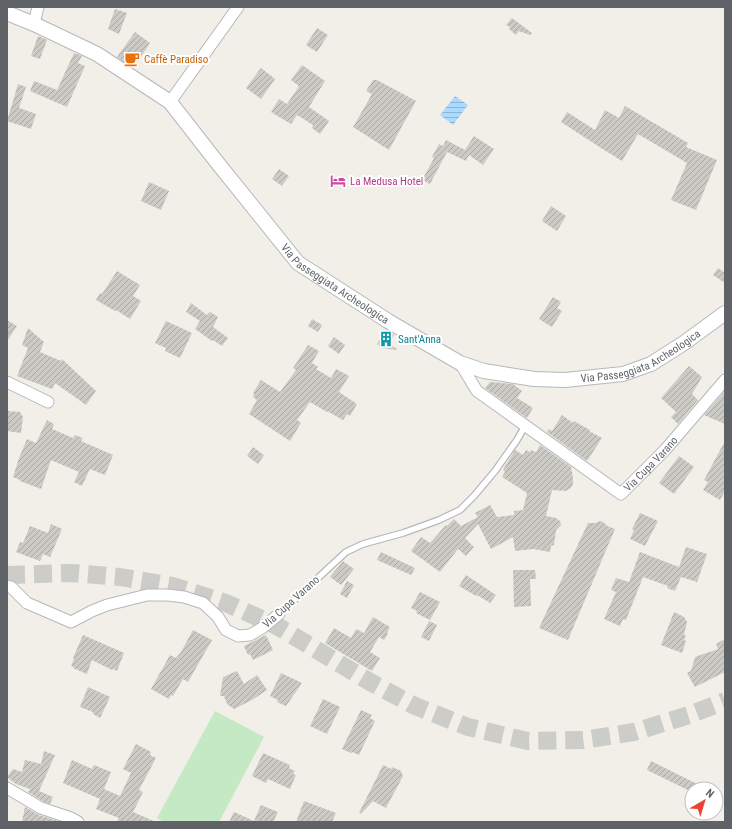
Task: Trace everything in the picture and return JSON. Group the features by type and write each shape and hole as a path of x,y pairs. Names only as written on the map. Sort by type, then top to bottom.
{"street":[{"path":"34,24 38,7"},
{"path":"170,102 238,7"},
{"name":"Via Passeggiata Archeologica","path":"7,13 97,54 170,102 298,263 388,321 460,363 484,371 534,378 566,380 623,374 651,364 684,343 725,313"},
{"name":"Via Cupa Varano","path":"460,363 477,391 621,494 665,450 725,380"},
{"path":"7,382 48,402"},
{"name":"Via Cupa Varano","path":"7,586 11,586 27,603 71,622 107,605 147,595 184,597 203,603 218,617 226,630 238,636 250,635 262,628 279,614"},
{"path":"7,788 41,808 71,818 78,822"}],"lane":[{"name":"Via Cupa Varano","path":"279,614 346,552 363,544 403,533 439,520 460,510 474,496 494,471 517,440 525,426"}],"green space":[{"path":"215,711 264,737 219,822 164,822 157,818"}],"water":[{"path":"455,96 468,105 453,125 440,115"}],"building":[{"path":"115,9 127,13 119,34 108,29"},
{"path":"512,18 532,33 530,35 519,31 516,35 509,29 510,27 506,25"},
{"path":"317,28 328,35 317,52 306,45"},
{"path":"135,32 150,43 138,61 130,56 125,63 117,57"},
{"path":"38,36 47,40 40,59 31,56"},
{"path":"74,53 82,56 78,63 85,66 67,107 30,91 34,81 57,90"},
{"path":"302,65 325,81 309,107 329,121 320,134 312,128 313,125 297,115 291,124 271,112 279,99 287,104 299,86 291,80"},
{"path":"261,68 275,79 261,99 246,88"},
{"path":"373,80 377,80 416,101 389,150 353,127 372,94 366,91"},
{"path":"18,84 26,87 19,108 36,114 31,129 7,121"},
{"path":"625,106 688,143 686,147 717,160 696,210 671,200 687,163 638,134 622,161 561,122 567,112 595,130 605,110 619,118"},
{"path":"474,136 494,149 483,165 469,155 466,161 447,152 430,184 422,180 434,158 432,157 439,144 443,146 446,140 465,150"},
{"path":"279,169 289,176 282,186 272,179"},
{"path":"149,182 169,191 161,210 141,201"},
{"path":"551,206 566,216 557,231 542,221"},
{"path":"718,268 725,273 725,283 713,275"},
{"path":"117,271 140,285 133,296 141,301 130,319 96,300 100,293 102,294"},
{"path":"553,297 561,302 557,308 562,311 552,327 539,319"},
{"path":"191,303 207,315 210,312 218,317 213,327 228,338 222,346 195,329 200,321 186,312"},
{"path":"312,319 322,325 318,332 308,326"},
{"path":"7,320 17,326 7,341"},
{"path":"166,321 192,333 180,358 165,351 166,348 155,343"},
{"path":"28,328 44,342 40,352 61,361 62,359 96,391 86,405 55,383 52,389 17,376 28,348 22,345"},
{"name":"Sant'Anna","path":"386,330 394,335 389,343 398,350 382,348 377,344"},
{"path":"334,337 345,345 339,354 328,346"},
{"path":"308,345 319,351 312,363 318,367 316,369 331,378 336,369 349,376 339,392 357,404 350,416 347,414 343,420 310,402 297,420 301,423 290,441 249,414 257,400 253,397 253,393 261,380 280,392 296,370 293,368"},
{"path":"689,366 702,377 692,394 698,400 678,424 671,417 676,412 661,398"},
{"path":"490,382 513,384 522,391 517,398 533,408 527,418 485,388"},
{"path":"725,391 725,424 704,415"},
{"path":"7,411 20,412 23,417 21,433 7,431"},
{"path":"562,415 573,423 574,421 602,438 587,461 547,432 549,429 552,431"},
{"path":"47,420 54,424 52,429 73,438 75,435 83,438 81,441 113,455 105,475 90,469 82,486 74,482 79,472 51,460 41,489 13,477 27,439 36,443"},
{"path":"725,441 725,491 720,500 703,490 708,482 704,480"},
{"path":"540,445 571,467 573,478 571,488 566,491 552,490 546,516 556,518 560,521 561,525 556,530 554,545 551,546 550,552 533,549 515,551 513,537 491,549 478,524 465,538 474,547 466,556 458,549 440,572 411,551 421,537 430,543 446,525 447,526 454,519 461,526 478,517 475,513 490,505 497,517 514,515 514,511 523,510 527,493 502,477 505,472 503,470 515,450 523,455 526,450 536,452"},
{"path":"253,447 264,455 258,464 247,456"},
{"path":"679,456 694,467 674,494 659,483"},
{"path":"640,513 658,521 645,546 630,539 634,530 632,529"},
{"path":"599,521 615,529 568,640 539,628 588,523 596,523"},
{"path":"51,524 62,529 50,557 43,554 40,561 16,552 20,542 23,543 30,526 48,533"},
{"path":"686,547 707,554 697,582 681,577 675,591 667,588 668,586 643,577 626,620 623,619 620,626 604,619 616,592 611,590 616,578 629,582 640,552 679,567"},
{"path":"381,552 415,568 411,575 377,560"},
{"path":"343,561 354,569 341,585 330,577"},
{"path":"513,570 535,570 536,579 530,579 531,606 514,607"},
{"path":"466,575 496,595 490,603 459,586"},
{"path":"347,581 354,585 347,598 340,594"},
{"path":"420,592 440,602 430,620 416,613 417,611 411,608"},
{"path":"674,612 684,617 687,622 684,635 686,636 684,640 686,641 682,653 661,645"},
{"path":"373,617 390,627 384,640 379,637 370,652 380,658 372,671 325,643 334,628 351,638 356,629 364,633"},
{"path":"429,621 437,625 429,641 421,637"},
{"path":"193,630 212,640 188,682 183,679 173,696 171,695 169,699 151,689 170,655 176,658"},
{"path":"83,635 124,653 117,671 92,660 87,674 71,666"},
{"path":"266,635 273,650 253,660 250,654 248,655 244,646"},
{"path":"725,639 725,672 695,687 687,673 691,671 695,657 718,649 716,644"},
{"path":"237,671 244,684 257,675 267,690 234,709 227,704 224,696 220,696 223,677"},
{"path":"281,673 302,683 286,706 277,702 278,700 270,696"},
{"path":"88,687 110,697 100,718 93,714 93,712 80,707"},
{"path":"323,699 340,707 327,734 310,726"},
{"path":"361,710 372,715 370,718 375,721 359,755 342,749"},
{"path":"136,744 151,752 150,755 156,758 139,790 143,792 133,812 156,822 117,822 119,818 96,809 100,799 63,783 72,760 92,769 94,765 111,772 104,789 120,796 131,773 123,769"},
{"path":"44,751 55,755 39,791 53,797 50,804 28,792 30,789 16,784 7,777 13,769 22,772 25,760 41,764"},
{"path":"263,753 290,765 289,768 295,771 293,774 296,775 290,789 268,779 266,783 252,776"},
{"path":"651,761 691,781 684,781 684,788 647,770"},
{"path":"383,765 391,769 392,767 401,771 403,776 386,808 373,801 361,814 359,813"},
{"path":"304,801 336,813 332,822 296,822"},
{"path":"261,805 278,812 273,822 229,822 234,812 254,821"},
{"path":"25,807 39,815 61,822 22,822"}],"tunnel":[{"path":"7,575 72,573 120,577 173,586 226,603 277,626 370,682 415,706 468,727 528,741 583,740 634,732 689,715 725,701"}],"place":[{"name":"Caffè Paradiso","path":"132,59"},
{"name":"La Medusa Hotel","path":"338,181"},
{"name":"Sant'Anna","path":"386,339"}]}
